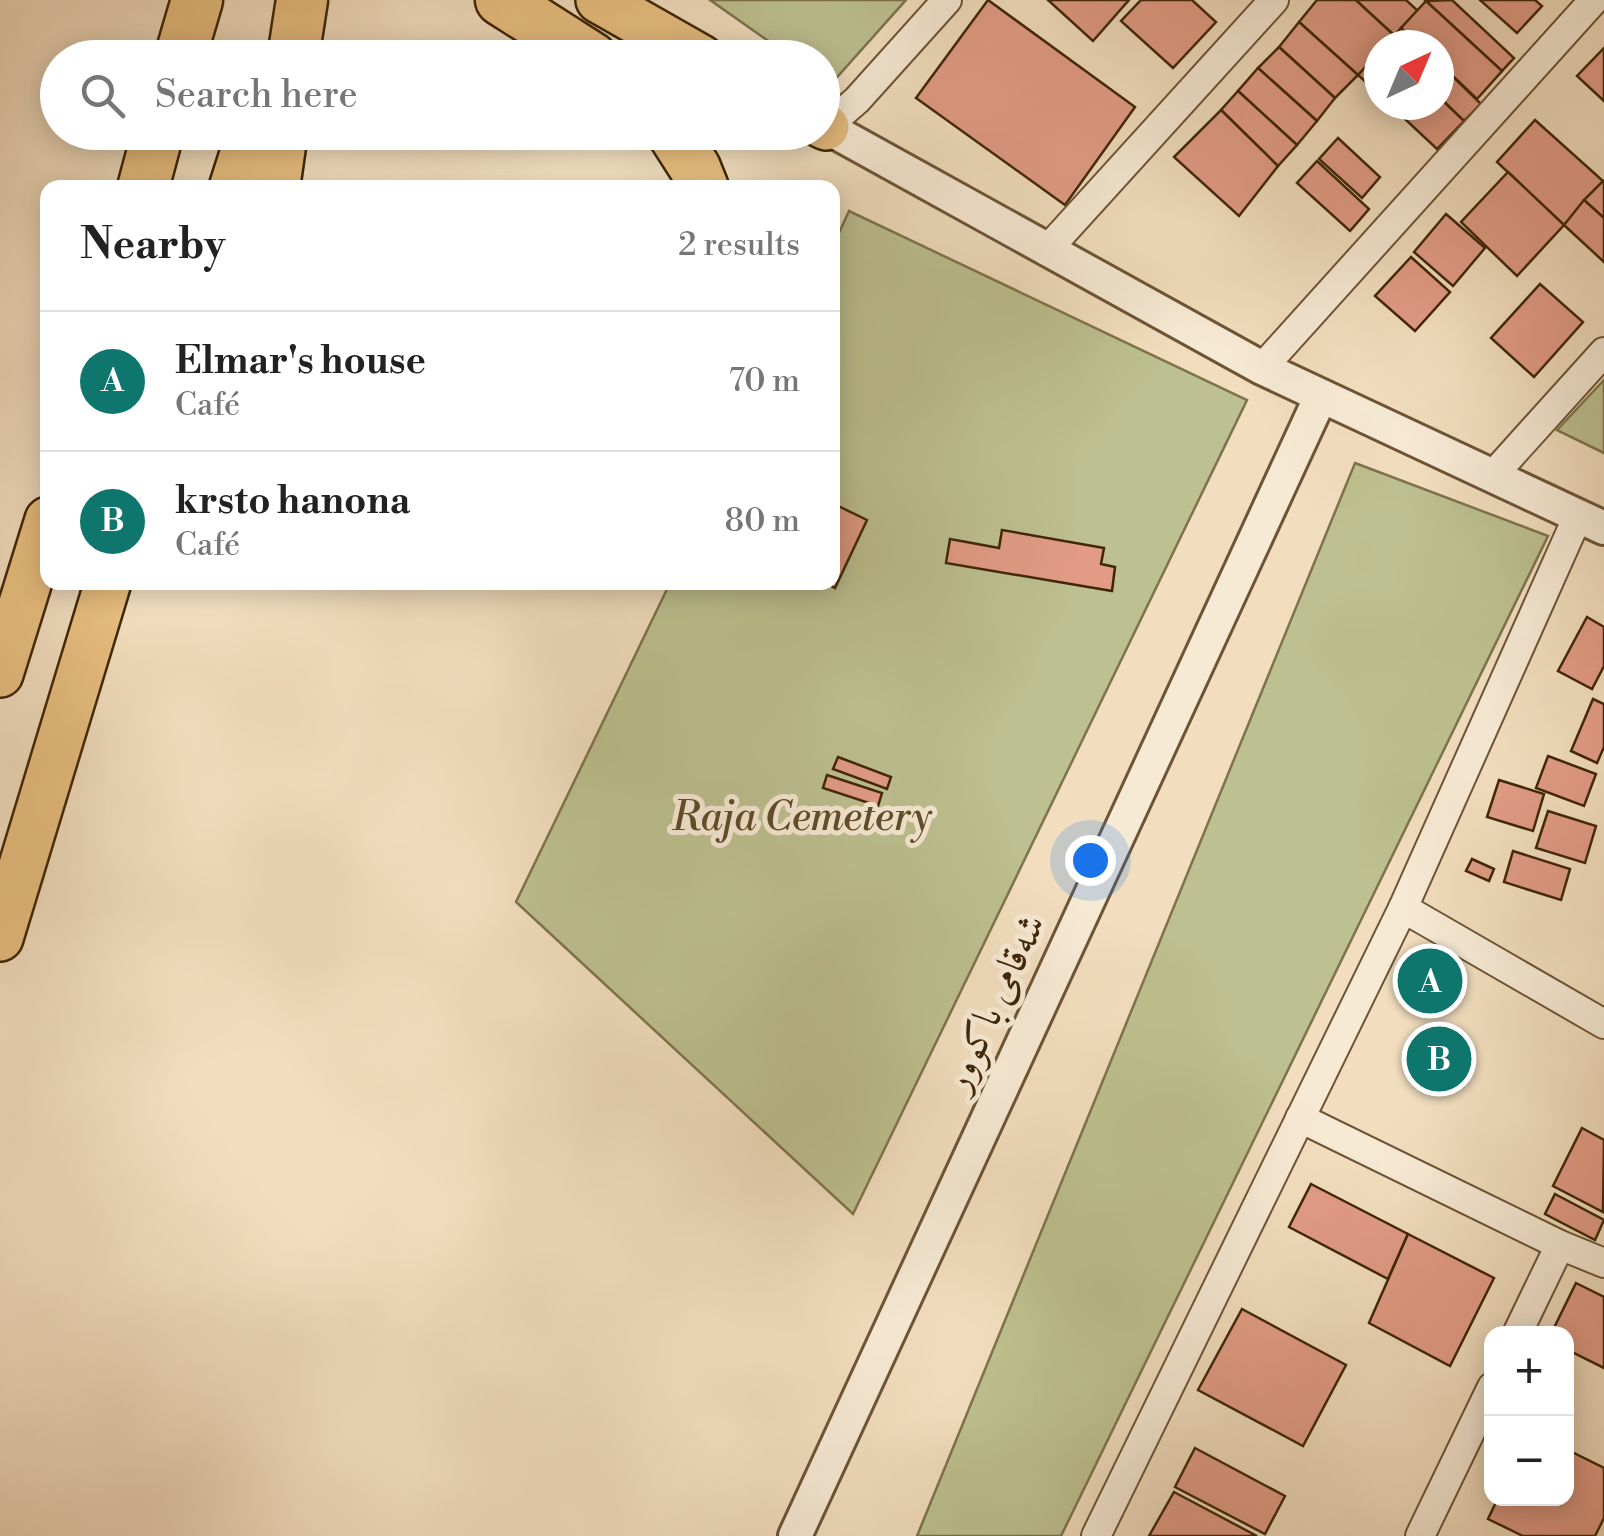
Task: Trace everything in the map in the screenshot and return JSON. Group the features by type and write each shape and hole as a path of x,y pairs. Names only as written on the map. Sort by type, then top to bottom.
{"highway":[{"path":"188,40 200,0"},
{"path":"280,40 292,0"},
{"path":"296,40 302,0"},
{"path":"501,0 564,40"},
{"path":"599,0 669,40"},
{"path":"145,180 155,150"},
{"path":"235,180 244,150"},
{"path":"275,180 279,150"},
{"path":"682,150 699,180"},
{"path":"0,674 40,546"},
{"path":"0,938 106,590"}],"street":[{"path":"840,113 857,100 946,0"},
{"path":"1046,250 1274,0"},
{"path":"1262,368 1594,0"},
{"path":"840,135 1262,368 1591,522 1096,1536"},
{"path":"1494,474 1604,352"},
{"name":"شەقامی باکوور","path":"796,1536 1321,396"},
{"path":"1403,908 1604,1024"},
{"path":"1300,1118 1604,1263"},
{"path":"1521,1326 1560,1245"},
{"path":"1420,1536 1484,1403"}],"green space":[{"path":"710,0 906,0 840,74 840,40 767,40"},
{"name":"Raja Cemetery","path":"849,211 1247,400 853,1214 516,902 667,590 840,590 840,231"},
{"path":"1604,380 1604,453 1557,430"},
{"path":"1355,463 1548,536 1061,1536 917,1536"}],"building":[{"path":"988,0 1135,107 1065,205 916,98"},
{"path":"1048,0 1129,0 1093,41"},
{"path":"1141,0 1192,0 1216,22 1173,68 1121,21"},
{"path":"1317,0 1356,0 1388,30 1364,30 1364,69 1358,75 1299,22"},
{"path":"1356,0 1406,0 1418,11 1401,30 1388,30"},
{"path":"1452,0 1514,58 1502,71 1426,1"},
{"path":"1480,0 1535,0 1542,6 1517,33"},
{"path":"1426,1 1502,71 1477,99 1454,77 1454,30 1401,28"},
{"path":"1299,22 1358,75 1335,98 1279,47"},
{"path":"1279,47 1335,98 1317,121 1258,68"},
{"path":"1604,48 1604,101 1577,76"},
{"path":"1258,68 1317,121 1297,145 1238,91"},
{"path":"1454,78 1481,104 1464,121 1454,111"},
{"path":"1238,91 1297,145 1278,166 1221,110"},
{"path":"1221,110 1278,166 1239,216 1174,157"},
{"path":"1454,111 1464,121 1437,149 1406,120 1454,120"},
{"path":"1535,120 1603,181 1564,225 1497,162"},
{"path":"1338,138 1380,177 1362,198 1319,159"},
{"path":"1317,161 1369,209 1350,231 1297,183"},
{"path":"1508,172 1564,225 1517,276 1461,222"},
{"path":"1604,183 1604,218 1584,200"},
{"path":"1584,200 1604,218 1604,262 1564,225"},
{"path":"1446,214 1485,248 1453,286 1414,252"},
{"path":"1411,257 1450,292 1415,331 1375,296"},
{"path":"1540,284 1583,322 1534,377 1491,338"},
{"path":"840,507 867,520 840,577"},
{"path":"1002,530 1104,548 1101,564 1115,567 1112,591 946,563 950,539 999,548"},
{"path":"1587,617 1604,627 1604,666 1592,689 1558,671"},
{"path":"1593,699 1604,704 1604,747 1597,763 1571,751"},
{"path":"1548,756 1596,774 1584,806 1536,788"},
{"path":"838,757 891,777 887,789 833,769"},
{"path":"827,775 882,793 878,806 823,788"},
{"path":"1499,780 1544,794 1533,831 1487,817"},
{"path":"1548,811 1596,826 1585,863 1536,848"},
{"path":"1513,851 1570,869 1561,900 1504,882"},
{"path":"1472,859 1494,869 1489,881 1466,871"},
{"path":"1582,1128 1604,1140 1603,1212 1553,1186"},
{"path":"1311,1184 1408,1234 1388,1279 1289,1227"},
{"path":"1555,1194 1604,1220 1595,1240 1545,1214"},
{"path":"1408,1234 1494,1278 1450,1366 1369,1323"},
{"path":"1576,1283 1604,1297 1604,1368 1574,1353 1574,1326 1555,1326"},
{"path":"1242,1309 1346,1365 1303,1446 1198,1390"},
{"path":"1195,1448 1285,1496 1265,1534 1175,1487"},
{"path":"1574,1453 1604,1468 1604,1518 1595,1536 1523,1536 1488,1519 1494,1506 1574,1506"},
{"path":"1174,1492 1257,1536 1149,1536"}],"place":[{"name":"Elmar's house","path":"1430,981"},
{"name":"krsto hanona","path":"1439,1059"}]}
